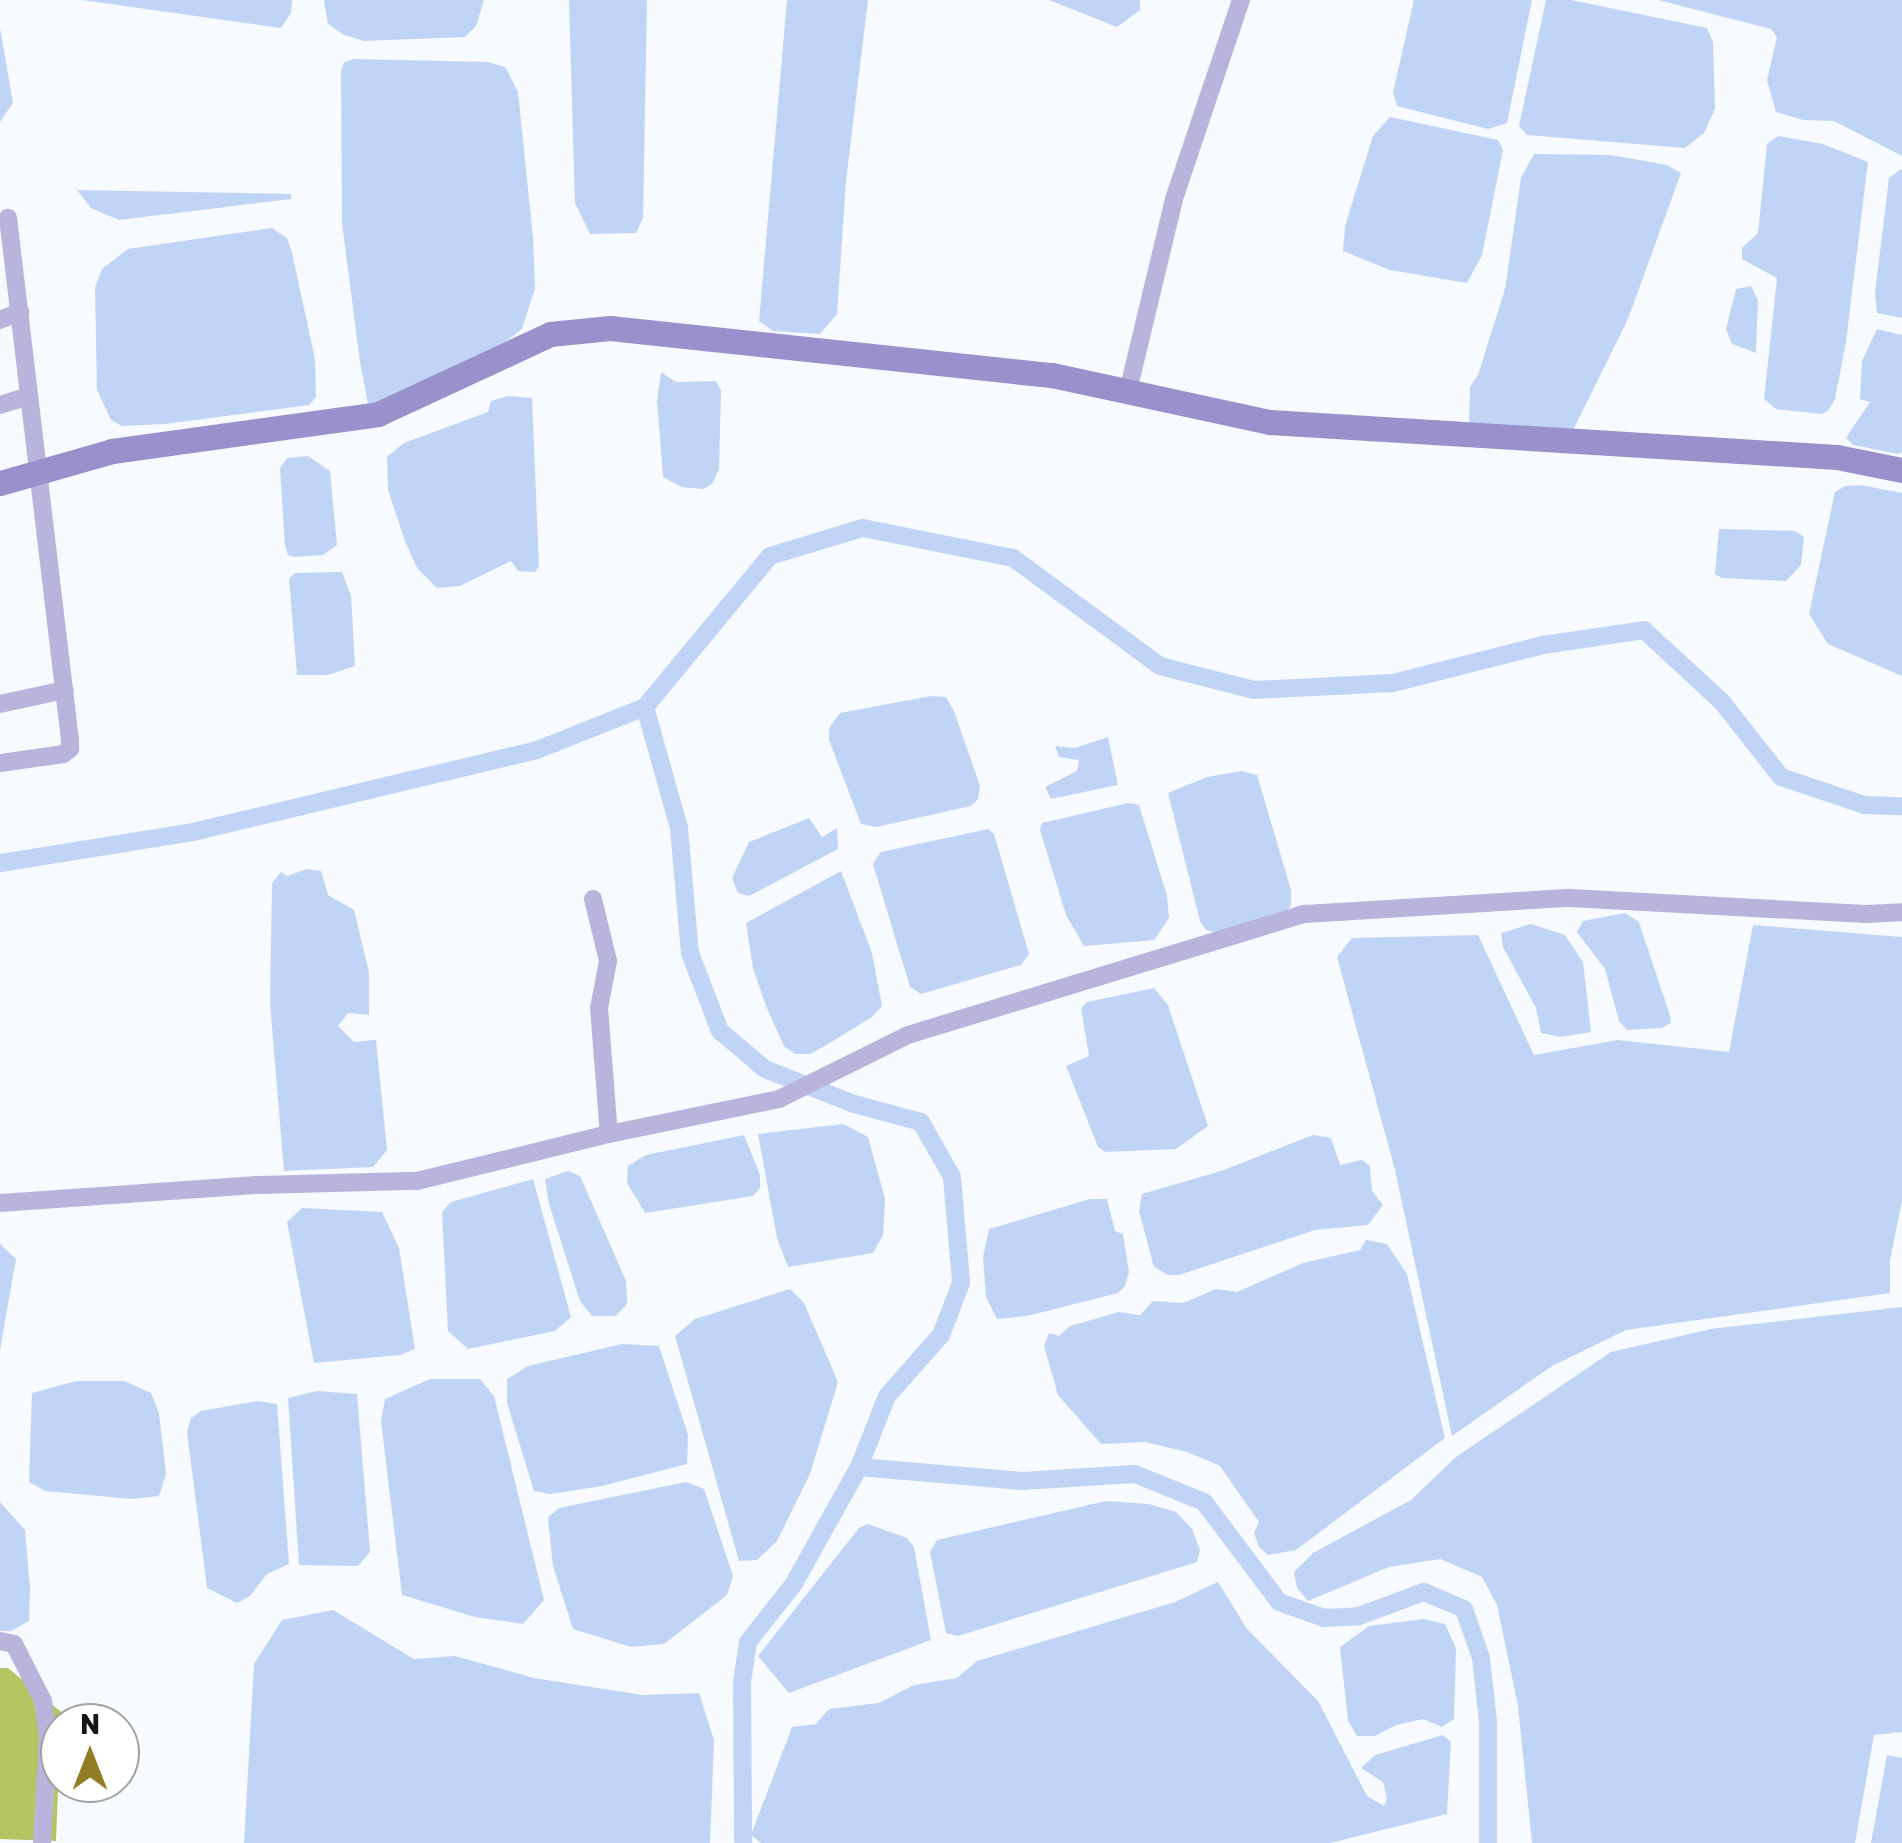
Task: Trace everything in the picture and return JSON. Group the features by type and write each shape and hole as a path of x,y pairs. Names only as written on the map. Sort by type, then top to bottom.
{"street":[{"path":"1128,391 1174,200 1241,0"},
{"path":"0,764 63,754 70,749 8,218"},
{"path":"0,320 20,312"},
{"path":"0,483 38,469 112,451 378,414 550,334 610,328 1052,375 1270,422 1838,457 1902,470"},
{"path":"0,405 29,396"},
{"path":"0,704 66,690"},
{"path":"0,1203 260,1185 417,1181 608,1134 779,1100 908,1035 1305,914 1570,898 1866,914 1902,912"},
{"path":"593,900 608,961 599,1008 608,1134"},
{"path":"0,1641 14,1644 44,1701 48,1736 42,1843"}],"green space":[{"path":"0,1668 8,1668 50,1703 40,1703 40,1803 57,1803 56,1841 0,1839"}],"water":[{"path":"82,0 292,0 291,13 281,28"},
{"path":"324,0 484,0 476,26 465,37 364,41 344,35 328,24"},
{"path":"569,0 647,0 643,218 636,233 590,234 575,203"},
{"path":"787,0 868,0 846,181 837,314 820,334 773,331 759,321"},
{"path":"1049,0 1140,0 1140,10 1117,27"},
{"path":"1414,0 1532,0 1507,123 1488,129 1397,106 1393,92"},
{"path":"1546,0 1571,0 1707,28 1713,42 1715,109 1704,133 1685,148 1527,135 1519,126"},
{"path":"1658,0 1902,0 1902,156 1834,121 1803,120 1776,112 1767,80 1777,37 1771,29"},
{"path":"0,28 13,103 0,122"},
{"path":"344,62 488,62 505,67 518,92 533,237 535,288 522,329 505,342 373,405 368,404 360,362 342,223 341,71"},
{"path":"1390,117 1498,140 1503,150 1482,255 1467,283 1390,270 1343,251 1345,226 1373,136"},
{"path":"1778,136 1823,144 1868,162 1846,342 1835,399 1828,411 1821,414 1776,409 1764,399 1777,278 1742,259 1742,248 1758,233 1767,144"},
{"path":"1534,154 1611,155 1667,165 1681,173 1628,319 1573,430 1469,427 1470,387 1478,375 1505,289 1521,178"},
{"path":"1901,169 1902,318 1877,313 1875,293 1889,178"},
{"path":"77,190 291,194 291,199 119,220 91,208"},
{"path":"272,228 287,238 292,253 315,359 316,397 309,405 165,424 122,426 111,420 97,390 95,287 102,269 128,249"},
{"path":"1751,286 1758,300 1756,353 1732,344 1726,329 1736,289"},
{"path":"1877,329 1902,335 1902,452 1898,454 1853,445 1846,438 1870,402 1860,399 1862,361"},
{"path":"661,372 676,382 716,381 721,391 719,469 712,484 703,489 681,487 663,477 657,401"},
{"path":"508,396 532,398 539,566 535,572 518,571 511,561 460,586 437,588 417,568 405,541 388,490 387,457 404,443 488,412 491,401"},
{"path":"308,456 330,471 337,545 323,555 294,557 288,555 285,546 280,468 287,458"},
{"path":"1845,486 1902,493 1902,676 1828,644 1809,614 1835,492"},
{"path":"1719,529 1795,531 1804,537 1801,565 1786,581 1722,578 1715,574"},
{"path":"342,572 351,596 355,666 328,675 297,675 289,579 295,573"},
{"path":"931,696 946,697 954,711 980,786 978,799 971,806 876,827 861,824 829,740 829,728 840,713"},
{"path":"1108,737 1118,785 1051,799 1045,787 1077,771 1079,760 1059,757 1055,746 1075,748"},
{"path":"1241,771 1257,775 1291,890 1291,905 1286,914 1218,933 1206,930 1200,921 1168,793 1207,777"},
{"path":"1128,803 1139,805 1167,896 1169,918 1154,940 1084,946 1066,915 1040,830 1042,823"},
{"path":"809,818 822,837 837,828 838,849 749,896 738,893 732,878 749,842"},
{"path":"988,829 994,834 1029,954 1021,965 921,994 910,987 873,864 881,852"},
{"path":"307,869 321,871 328,895 354,910 369,972 369,1015 348,1013 338,1026 354,1042 376,1040 387,1150 373,1167 284,1171 270,1003 272,883 281,872 287,876"},
{"path":"841,871 872,953 882,1006 872,1017 825,1046 810,1054 795,1054 784,1046 766,1006 753,968 746,923"},
{"path":"1625,913 1639,922 1670,1015 1671,1023 1661,1028 1627,1030 1619,1021 1605,969 1577,932 1583,921"},
{"path":"1531,924 1565,935 1583,962 1591,1032 1560,1037 1541,1033 1536,1008 1503,947 1501,933"},
{"path":"1753,925 1902,937 1902,1201 1890,1260 1890,1293 1626,1330 1552,1366 1452,1436 1395,1170 1337,957 1352,938 1478,935 1534,1055 1618,1040 1729,1052"},
{"path":"1154,988 1168,1005 1208,1126 1176,1149 1105,1152 1098,1147 1066,1066 1089,1056 1081,1008 1087,1002"},
{"path":"843,1124 868,1137 885,1199 883,1235 873,1253 788,1267 777,1238 758,1134"},
{"path":"744,1135 760,1175 760,1188 753,1196 645,1213 627,1183 628,1166 646,1155"},
{"path":"1313,1135 1331,1138 1340,1165 1362,1160 1370,1166 1372,1191 1383,1205 1368,1225 1315,1230 1179,1275 1168,1275 1154,1267 1139,1211 1142,1194 1221,1171"},
{"path":"568,1171 580,1176 626,1281 627,1304 616,1316 592,1316 580,1301 549,1204 545,1179"},
{"path":"533,1179 571,1317 555,1331 468,1349 448,1331 442,1212 451,1202"},
{"path":"1090,1199 1107,1199 1115,1231 1123,1234 1129,1272 1125,1286 1118,1293 1027,1316 997,1319 986,1297 983,1257 989,1229"},
{"path":"302,1208 382,1212 399,1248 415,1349 400,1355 314,1363 287,1222"},
{"path":"1366,1240 1387,1244 1407,1274 1445,1438 1296,1550 1268,1555 1259,1547 1254,1533 1259,1522 1220,1466 1187,1452 1145,1442 1101,1444 1058,1395 1044,1346 1049,1333 1059,1336 1070,1326 1119,1312 1140,1315 1153,1301 1183,1303 1216,1289 1237,1292 1303,1263 1360,1250"},
{"path":"0,1244 16,1259 0,1350"},
{"path":"790,1289 804,1303 838,1382 810,1474 777,1541 757,1560 739,1561 675,1336 695,1319"},
{"path":"1902,1307 1902,1732 1874,1735 1855,1843 1532,1843 1518,1706 1497,1605 1482,1577 1440,1559 1389,1567 1308,1601 1297,1588 1294,1572 1313,1553 1411,1500 1456,1457 1611,1352 1711,1329"},
{"path":"622,1344 659,1346 688,1435 687,1464 602,1486 550,1494 534,1491 507,1403 507,1379 528,1366"},
{"path":"430,1379 480,1379 494,1396 544,1600 523,1624 475,1617 402,1595 381,1421 385,1399"},
{"path":"76,1381 124,1381 151,1393 159,1413 166,1474 159,1496 132,1499 45,1491 29,1482 32,1393"},
{"path":"317,1391 357,1394 370,1552 358,1566 299,1565 288,1398"},
{"path":"258,1401 277,1404 289,1564 267,1574 250,1596 237,1603 207,1588 187,1432 191,1418 201,1411"},
{"path":"686,1482 704,1489 733,1576 727,1595 664,1644 631,1647 573,1629 553,1566 548,1517 559,1508"},
{"path":"1106,1501 1149,1504 1176,1512 1192,1529 1200,1550 1197,1562 958,1636 946,1633 930,1552 937,1540"},
{"path":"0,1502 25,1530 29,1621 11,1631 0,1631"},
{"path":"868,1524 907,1538 914,1547 931,1640 789,1693 758,1656 859,1528"},
{"path":"1218,1582 1247,1629 1318,1701 1367,1796 1384,1806 1387,1799 1383,1782 1361,1768 1375,1755 1443,1735 1451,1742 1447,1814 1330,1843 761,1843 751,1835 792,1727 816,1724 829,1709 879,1703 914,1685 957,1678 977,1661 1175,1602"},
{"path":"333,1610 414,1659 455,1656 534,1678 643,1695 699,1693 714,1740 710,1843 244,1843 254,1664 282,1620"},
{"path":"1424,1619 1445,1624 1456,1648 1454,1719 1442,1727 1423,1719 1396,1725 1375,1736 1357,1736 1348,1721 1340,1647 1369,1626"},
{"path":"1887,1755 1902,1758 1902,1843 1871,1843"}],"waterway":[{"path":"0,863 193,832 537,750 645,707 770,556 863,528 1013,558 1160,666 1254,690 1393,683 1543,645 1644,630 1722,702 1781,777 1864,805 1902,806"},
{"path":"645,707 679,828 690,953 720,1031 765,1069 854,1104 921,1122 952,1177 961,1283 941,1335 887,1396 859,1467 793,1585 748,1642 742,1682 743,1843"},
{"path":"859,1467 1022,1481 1135,1474 1204,1502 1279,1602 1324,1618 1359,1616 1424,1592 1464,1609 1481,1658 1488,1721 1488,1843"}]}
